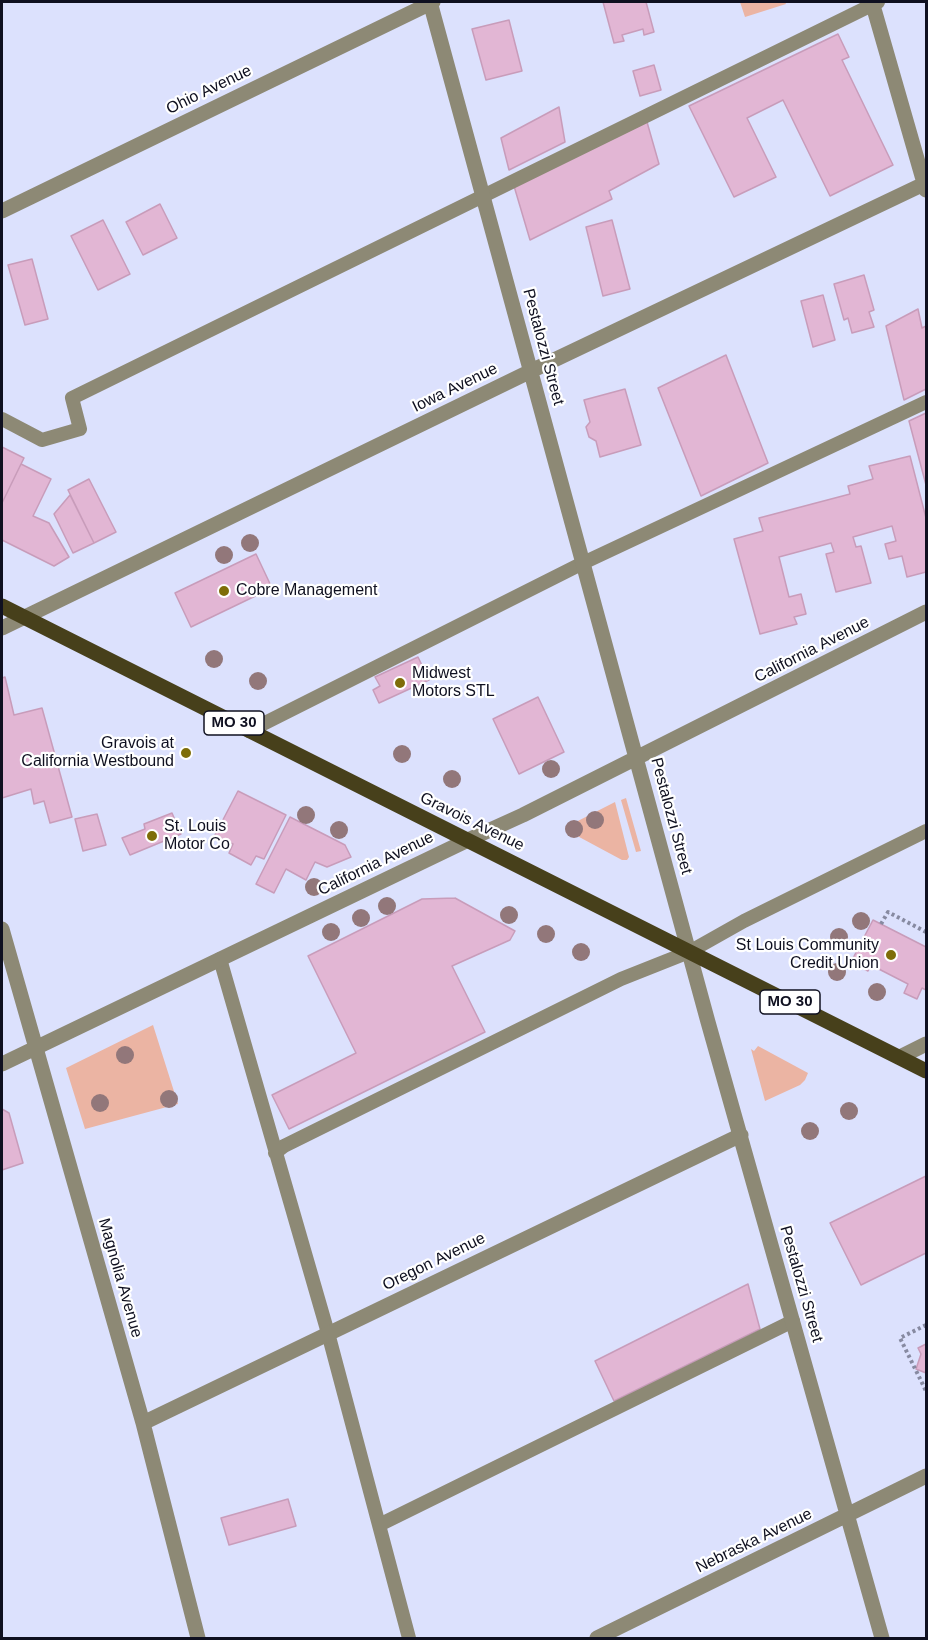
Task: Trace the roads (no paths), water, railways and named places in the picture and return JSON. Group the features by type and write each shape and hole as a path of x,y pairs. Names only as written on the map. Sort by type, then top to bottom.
{"main road":[{"name":"Gravois Avenue","path":"2,606 927,1071"}],"street":[{"name":"Pestalozzi Street","path":"431,2 689,952 882,1638"},
{"name":"Ohio Avenue","path":"2,211 431,2"},
{"path":"874,2 885,52 926,186"},
{"name":"Iowa Avenue","path":"2,628 531,371 926,186"},
{"name":"California Avenue","path":"2,1064 524,815 927,612"},
{"name":"Magnolia Avenue","path":"2,929 143,1422 198,1638"},
{"path":"900,1057 927,1044"},
{"name":"Oregon Avenue","path":"143,1422 741,1135"},
{"name":"Nebraska Avenue","path":"597,1638 927,1476"}],"lane":[{"path":"2,419 42,440 80,429 72,398 874,2"},
{"path":"249,731 583,563 927,402"},
{"path":"275,1153 284,1146 621,979 689,952 744,921 927,831"},
{"path":"220,959 328,1333 409,1638"},
{"path":"379,1525 793,1321"}],"place":[{"name":"Cobre Management","path":"224,591"},
{"name":"Midwest Motors STL","path":"400,683"},
{"name":"Gravois at California Westbound","path":"186,753"},
{"name":"St. Louis Motor Co","path":"152,836"},
{"name":"St Louis Community Credit Union","path":"891,955"}]}
